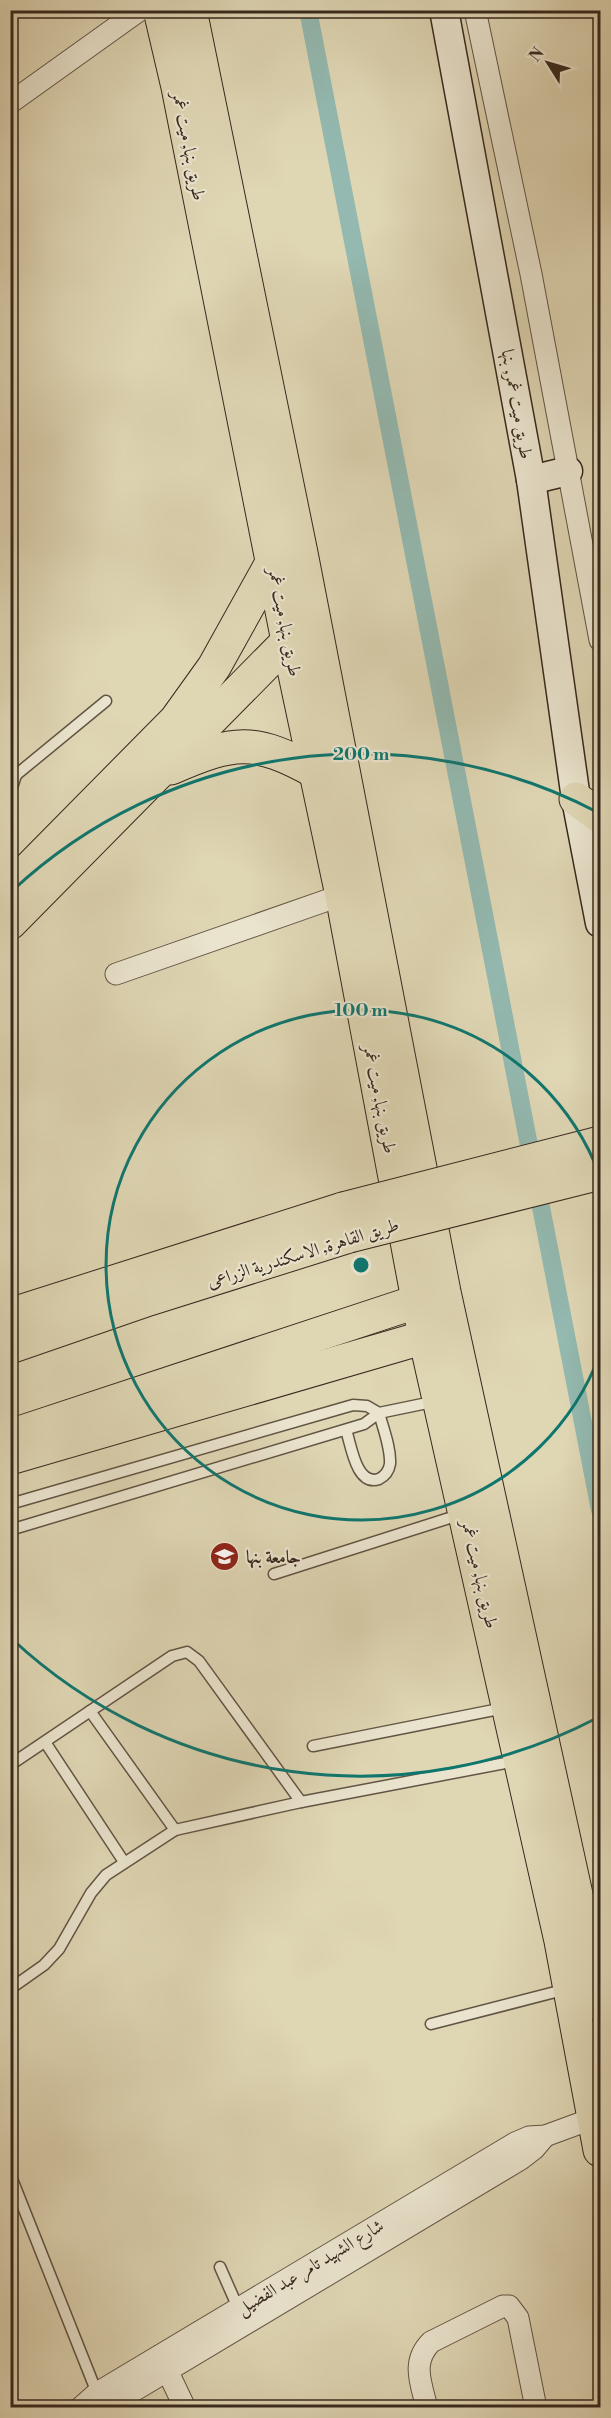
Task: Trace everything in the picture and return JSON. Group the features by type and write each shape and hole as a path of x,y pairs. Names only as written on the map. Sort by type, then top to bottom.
{"highway":[{"name":"طريق بنها, ميت غمر","path":"160,10 178,87 218,217"},
{"name":"طريق بنها, ميت غمر","path":"190,10 218,217 287,557 288,641 342,896 407,1244 431,1297"},
{"name":"طريق بنها, ميت غمر","path":"287,557 313,615 431,1297 452,1398 600,2004"},
{"path":"10,888 176,720 287,557"},
{"path":"10,923 313,615"},
{"path":"153,776 204,753 244,746 283,754 316,772"},
{"name":"طريق القاهرة, الاسكندرية الزراعى","path":"10,1314 346,1222 600,1143"},
{"name":"طريق القاهرة, الاسكندرية الزراعى","path":"10,1347 149,1299 346,1222 600,1173"},
{"path":"361,1322 376,1310 393,1287 404,1262 407,1244"},
{"path":"10,1436 431,1297"},
{"path":"10,1458 438,1333"},
{"name":"طريق بنها, ميت غمر","path":"452,1398 466,1513 522,1759 570,1988 600,2150"}],"main road":[{"name":"طريق ميت غمر, بنها","path":"444,10 531,480 588,807 600,923"},
{"path":"531,480 568,471"}],"street":[{"path":"10,103 140,10"},
{"path":"475,10 531,274 600,640"},
{"path":"116,974 342,896"},
{"name":"شارع الشهيد تامر عبد الفضيل","path":"101,2400 239,2310 515,2143 545,2136 594,2118"},
{"name":"شارع الشهيد تامر عبد الفضيل","path":"80,2408 167,2370 521,2159 545,2136"},
{"path":"427,2408 418,2367 423,2350 431,2342 503,2306 509,2306 518,2318 536,2408"},
{"path":"167,2370 185,2408"}],"lane":[{"path":"10,794 13,775 106,701"},
{"path":"10,1530 346,1430 370,1422 379,1413 452,1398"},
{"path":"10,1503 353,1405 367,1406 379,1413 390,1466 386,1474 379,1479 363,1476 358,1468 346,1430"},
{"path":"274,1574 466,1513"},
{"path":"10,1765 179,1652 194,1655 301,1802"},
{"path":"313,1746 510,1707"},
{"path":"90,1711 175,1830"},
{"path":"45,1742 124,1862"},
{"path":"10,1989 44,1965 59,1949 91,1893 106,1875 175,1830 301,1802 522,1759"},
{"path":"430,2024 570,1988"},
{"path":"10,2174 15,2201 101,2400"},
{"path":"220,2267 239,2310"}],"waterway":[{"path":"308,10 600,1510"}],"place":[{"name":"جامعة بنها","path":"225,1557"}]}
